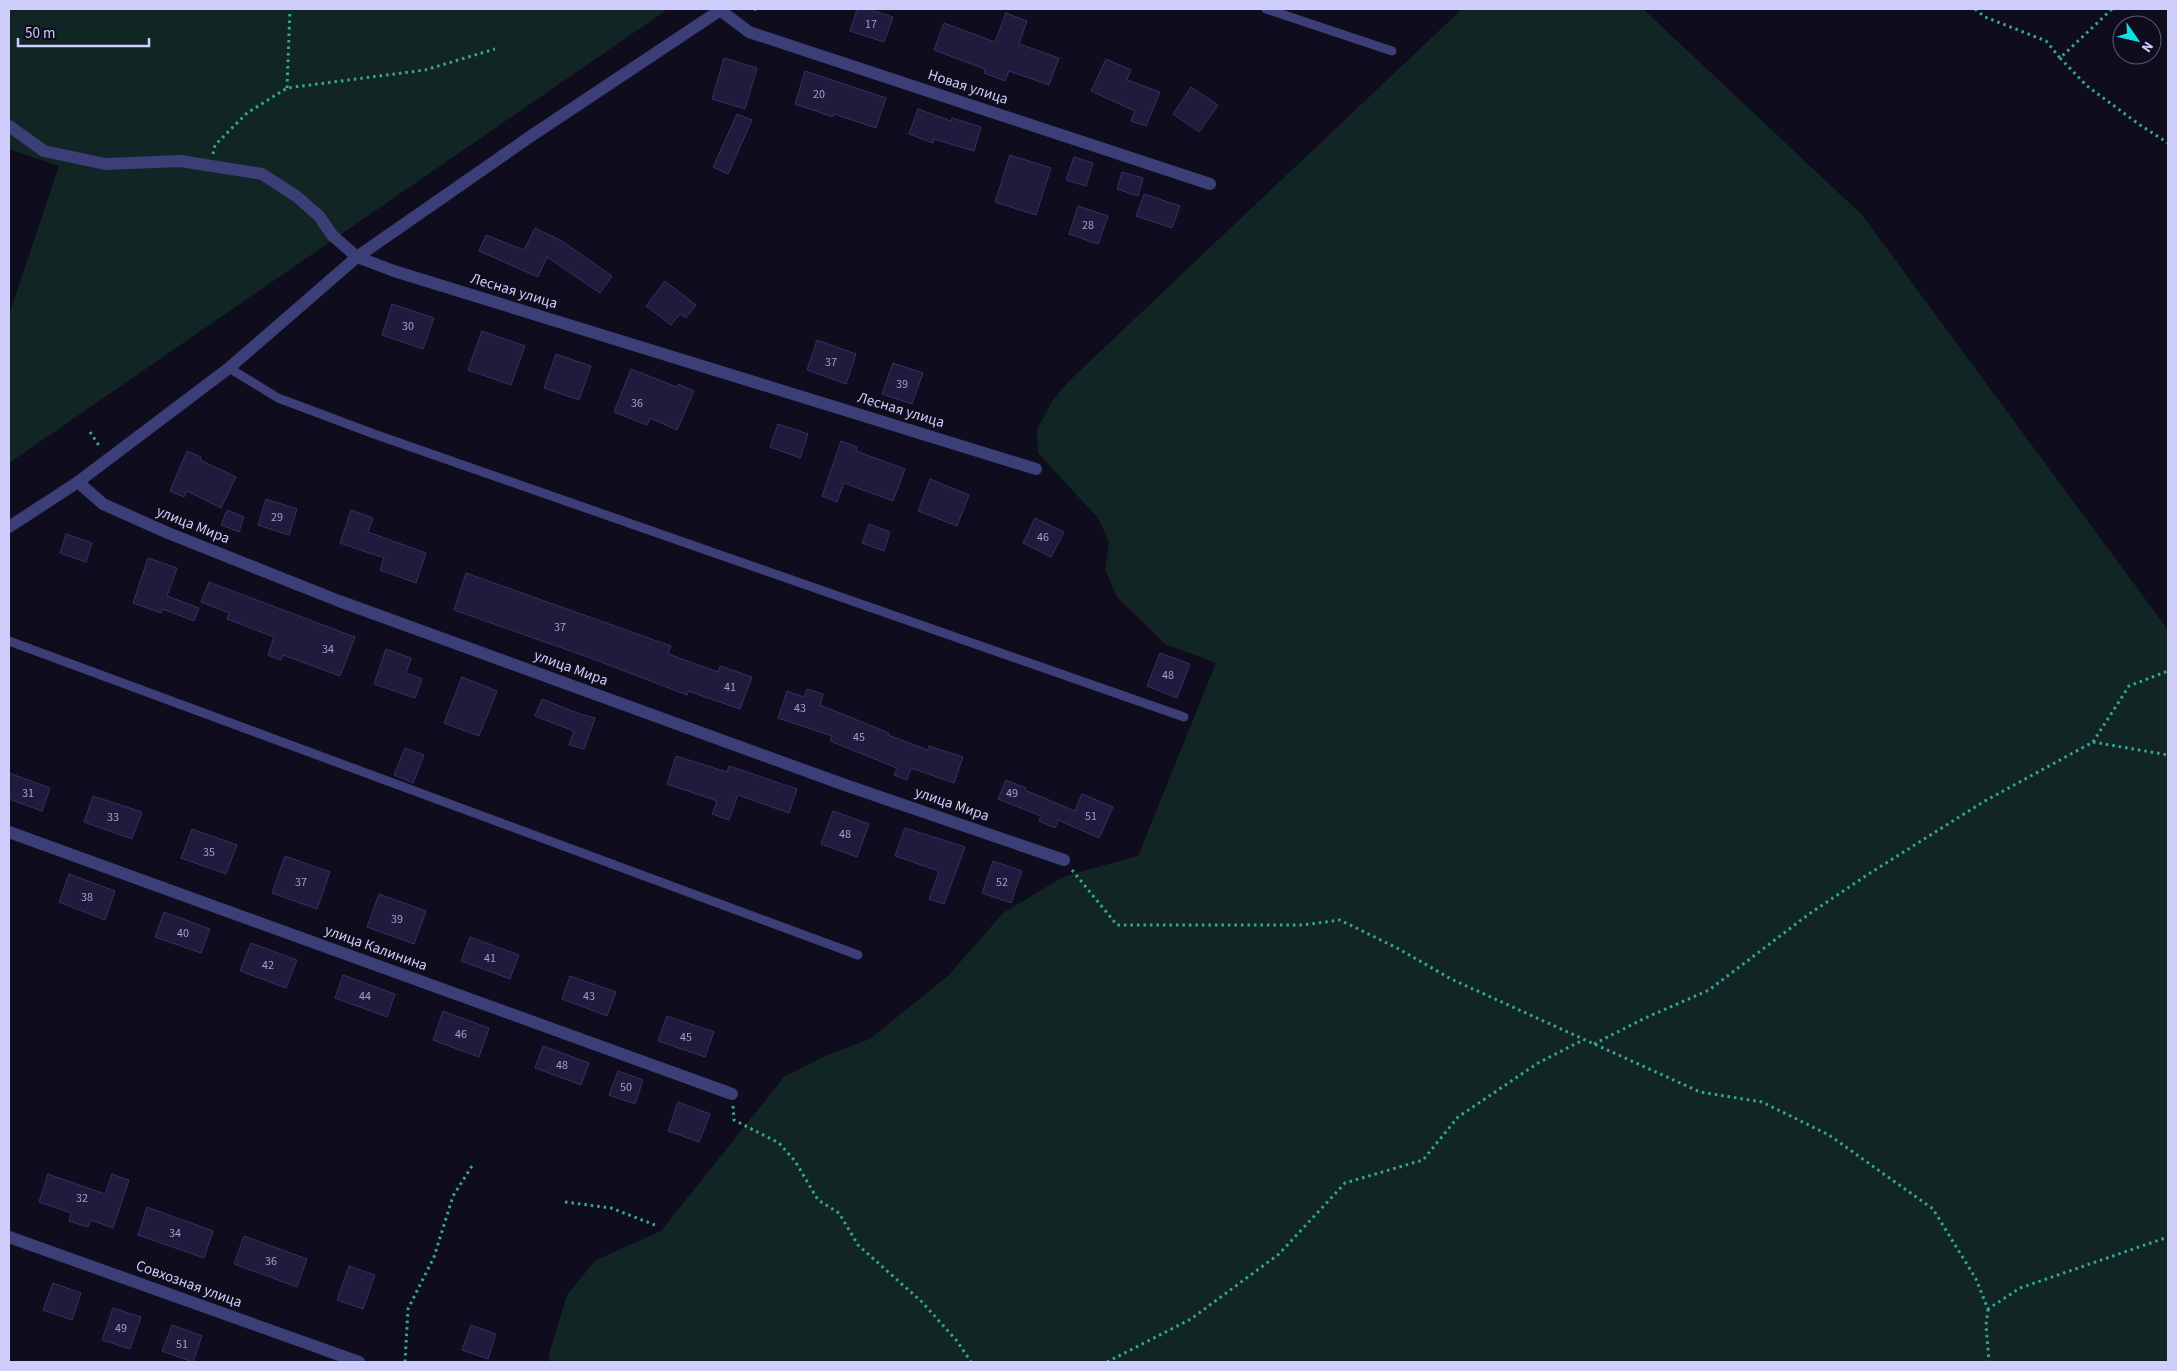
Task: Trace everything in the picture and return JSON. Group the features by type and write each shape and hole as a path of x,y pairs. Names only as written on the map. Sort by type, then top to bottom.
{"street":[{"name":"Новая улица","path":"721,10 749,32 1210,184"},
{"path":"9,527 78,482 229,368 357,257 531,136 721,10"},
{"name":"Лесная улица","path":"9,126 44,151 105,164 180,161 262,174 296,196 319,216 332,235 357,257 394,271 1036,469"},
{"name":"улица Мира","path":"78,482 103,504 168,533 339,601 836,782 1064,860"},
{"name":"улица Калинина","path":"9,832 732,1094"},
{"name":"Совхозная улица","path":"9,1237 359,1362"}],"lane":[{"path":"1266,9 1392,51"},
{"path":"229,368 278,398 374,434 1184,716"},
{"path":"9,641 858,955"}],"path":[{"path":"287,88 290,9"},
{"path":"1975,9 1985,17 2046,41 2087,86 2168,143"},
{"path":"2060,58 2112,9"},
{"path":"212,165 215,145 247,113 287,88 425,70 495,48"},
{"path":"1594,1044 1643,1019 1709,990 1809,914 1867,875 1983,802 2093,742 2129,686 2168,671"},
{"path":"2093,742 2168,755"},
{"path":"1064,860 1117,925 1304,925 1340,920 1399,949 1451,979 1700,1092 1762,1102 1829,1135 1933,1208 1976,1279 1988,1309 1986,1325 1989,1362"},
{"path":"1107,1362 1191,1318 1279,1254 1346,1183 1423,1160 1458,1117 1538,1063 1584,1040"},
{"path":"732,1094 734,1120 779,1143 796,1162 818,1200 839,1213 858,1244 922,1302 957,1341 971,1362"},
{"path":"405,1362 408,1309 434,1257 453,1196 472,1166"},
{"path":"565,1202 611,1208 655,1225"},
{"path":"1988,1309 2020,1288 2168,1237"}],"green space":[{"path":"9,9 668,9 9,463 9,315 59,166 9,149"},
{"path":"1462,9 1643,9 1862,215 2168,630 2168,1362 550,1362 549,1354 567,1295 596,1260 661,1231 784,1077 827,1055 870,1039 949,975 1003,913 1065,876 1138,856 1216,663 1165,644 1117,597 1105,570 1109,543 1099,519 1038,453 1037,429 1053,400 1068,382"}],"building":[{"path":"857,9 868,9 893,17 884,42 850,31"},
{"path":"1006,13 1027,21 1019,44 1059,58 1049,85 1009,71 1005,81 984,73 985,69 934,50 944,23 995,42"},
{"path":"724,58 757,68 745,109 712,99"},
{"path":"1106,59 1131,70 1127,80 1160,92 1146,126 1131,121 1135,111 1091,91"},
{"path":"805,71 886,98 876,128 834,114 833,117 795,104"},
{"path":"1191,87 1218,105 1199,132 1173,114"},
{"path":"918,109 951,121 952,118 981,127 974,151 934,139 933,143 909,134"},
{"path":"737,114 752,120 728,174 713,167"},
{"path":"1010,155 1051,168 1036,215 995,202"},
{"path":"1074,157 1093,163 1086,186 1066,180"},
{"path":"1122,172 1143,178 1138,196 1117,189"},
{"path":"1144,194 1180,206 1172,228 1136,216"},
{"path":"1078,206 1108,216 1098,244 1069,234"},
{"path":"535,228 562,241 612,276 600,293 547,257 538,277 479,251 486,235 524,250"},
{"path":"665,281 696,305 686,318 680,314 671,325 646,306"},
{"path":"392,304 434,318 423,349 382,335"},
{"path":"482,331 525,346 511,385 468,370"},
{"path":"817,340 856,354 846,384 807,370"},
{"path":"556,354 591,366 579,400 544,388"},
{"path":"893,363 923,373 912,404 882,394"},
{"path":"631,369 677,387 678,384 694,391 677,430 650,418 647,425 614,412"},
{"path":"778,424 808,434 800,458 770,447"},
{"path":"841,441 857,447 856,451 905,469 893,501 844,483 837,502 822,496"},
{"path":"187,451 201,457 200,460 236,477 221,508 187,491 184,497 170,491"},
{"path":"930,479 969,495 957,526 918,511"},
{"path":"266,499 297,509 289,535 258,525"},
{"path":"227,510 244,517 239,532 221,525"},
{"path":"351,510 373,518 368,532 426,553 416,583 380,570 384,558 340,543"},
{"path":"1035,518 1064,532 1051,557 1023,543"},
{"path":"869,524 890,532 884,551 862,543"},
{"path":"66,534 92,543 86,562 60,553"},
{"path":"148,558 177,568 167,596 199,608 194,621 163,609 161,613 133,603"},
{"path":"466,573 671,646 668,654 718,672 720,666 752,677 740,709 688,691 687,695 596,660 454,610"},
{"path":"209,582 355,637 340,676 283,655 281,660 268,655 274,637 227,619 229,613 201,602"},
{"path":"386,649 411,658 406,673 422,679 415,698 374,684"},
{"path":"1160,653 1190,664 1177,698 1147,686"},
{"path":"462,677 497,691 479,736 444,723"},
{"path":"807,689 823,694 820,705 889,733 888,735 928,750 929,746 963,757 954,783 911,768 907,780 894,775 897,768 830,741 832,736 778,718 787,691 804,697"},
{"path":"542,699 595,718 584,749 569,745 574,731 535,716"},
{"path":"405,748 424,755 413,783 394,775"},
{"path":"676,756 727,772 729,766 797,789 789,813 738,795 729,820 712,814 717,801 667,784"},
{"path":"9,773 50,788 42,811 9,799"},
{"path":"1006,780 1075,811 1082,794 1113,807 1099,838 1058,820 1055,828 1039,821 1041,816 998,799"},
{"path":"93,796 142,812 132,839 84,822"},
{"path":"833,811 869,824 857,857 821,844"},
{"path":"905,828 965,847 944,904 929,899 939,871 895,856"},
{"path":"192,829 237,845 226,874 181,858"},
{"path":"285,856 330,872 317,909 272,893"},
{"path":"993,861 1022,871 1011,903 982,893"},
{"path":"69,874 115,891 105,920 59,902"},
{"path":"379,894 426,911 414,944 367,927"},
{"path":"164,912 210,929 201,953 155,937"},
{"path":"470,937 519,955 510,979 461,961"},
{"path":"251,943 297,960 286,988 240,971"},
{"path":"343,975 395,994 387,1017 335,998"},
{"path":"570,976 616,992 607,1016 562,999"},
{"path":"443,1011 489,1028 479,1057 433,1040"},
{"path":"667,1016 714,1032 705,1057 658,1041"},
{"path":"543,1046 589,1063 581,1085 535,1068"},
{"path":"618,1071 643,1080 635,1104 609,1095"},
{"path":"678,1102 710,1114 699,1142 668,1131"},
{"path":"48,1174 105,1194 112,1174 129,1180 113,1228 91,1220 88,1227 69,1221 71,1213 39,1202"},
{"path":"147,1207 213,1231 204,1258 138,1235"},
{"path":"244,1236 307,1259 297,1287 234,1264"},
{"path":"349,1266 375,1275 363,1309 337,1300"},
{"path":"53,1283 81,1293 72,1320 43,1310"},
{"path":"113,1308 141,1317 130,1349 102,1340"},
{"path":"172,1325 202,1336 193,1362 162,1351"},
{"path":"471,1325 496,1334 488,1359 462,1350"}]}
